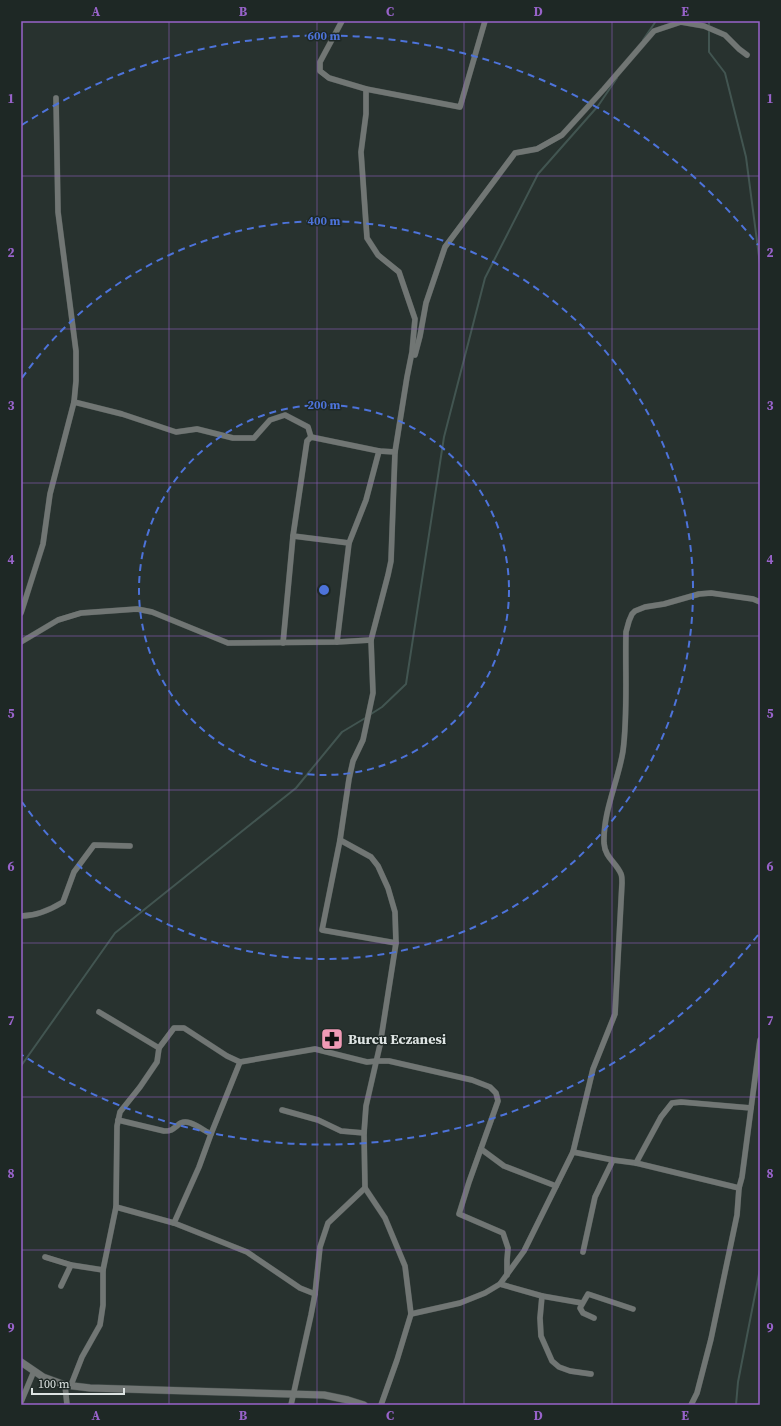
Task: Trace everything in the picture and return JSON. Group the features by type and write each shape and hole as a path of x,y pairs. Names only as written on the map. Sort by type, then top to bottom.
{"street":[{"path":"342,21 320,62 320,71 329,78 366,89 460,107 485,21"},
{"path":"406,386 420,336 426,303 446,247 515,154 537,149 562,135 654,31 681,22 704,26 725,35 747,55"},
{"path":"366,89 366,114 361,152 368,238 378,254 400,272 415,318 412,352 395,452 391,561 371,640 373,693 363,740 353,761 350,773 340,840 322,930 396,943"},
{"path":"21,613 43,544 50,494 74,402 76,351 58,212 56,98"},
{"path":"74,402 122,414 176,432 197,429 233,438 254,438 270,420 285,415 308,427 311,437"},
{"path":"311,437 379,451 395,452"},
{"path":"283,643 293,536 307,441 311,437"},
{"path":"337,642 349,543 366,500 379,451"},
{"path":"293,536 349,543"},
{"path":"411,1314 460,1303 500,1284 524,1251 573,1152 593,1069 615,1014 622,883 621,874 605,850 604,843 609,804 621,760 625,735 626,632 629,621 635,611 645,607 664,604 699,594 711,593 753,599 760,602"},
{"path":"21,642 58,620 80,613 137,609 152,612 228,643 337,642 371,640"},
{"path":"340,840 371,857 378,866 388,888 395,912 396,943 377,1061 366,1106 364,1133 365,1188 385,1218 405,1266 411,1314 398,1360 381,1405"},
{"path":"21,916 34,915 49,910 63,902 74,872 94,845 130,846"},
{"path":"99,1012 159,1048"},
{"path":"66,1405 68,1385 100,1325 103,1305 103,1270 116,1207 117,1126 120,1112 140,1088 157,1062 159,1048 174,1028 184,1028 227,1056 240,1062 315,1049 367,1062 389,1061 472,1080 490,1087 496,1093 498,1101 459,1214 503,1233 508,1248 506,1260 507,1275"},
{"path":"691,1405 697,1393 711,1339 737,1214 739,1188 742,1177 760,1040"},
{"path":"174,1223 199,1167 240,1062"},
{"path":"636,1163 661,1117 672,1103 681,1102 751,1108"},
{"path":"282,1110 318,1120 340,1131 364,1133"},
{"path":"118,1120 164,1131 170,1131 181,1123 188,1122 211,1134"},
{"path":"481,1149 504,1166 556,1186"},
{"path":"573,1152 636,1163 739,1188"},
{"path":"583,1252 595,1197 613,1160"},
{"path":"292,1405 293,1394 315,1294 320,1247 328,1223 365,1188"},
{"path":"116,1207 174,1223 247,1252 300,1288 315,1294"},
{"path":"45,1257 71,1265 103,1270"},
{"path":"61,1286 71,1265"},
{"path":"500,1284 542,1296 582,1303"},
{"path":"594,1318 582,1313 580,1308 588,1294 633,1309"},
{"path":"542,1296 540,1318 541,1336 552,1361 559,1367 591,1374"},
{"path":"21,1362 43,1377 68,1385 90,1388 293,1394 324,1396 348,1400 364,1405"},
{"path":"21,1402 34,1371"}],"waterway":[{"path":"643,40 656,21"},
{"path":"709,21 709,52 725,73 746,157 760,264"},
{"path":"371,714 382,707 406,684 444,437 485,278 538,174 598,106 617,78"},
{"path":"21,1066 115,933 296,788 342,732 367,717"},
{"path":"736,1405 738,1382 760,1269"}],"place":[{"name":"Burcu Eczanesi","path":"332,1039"}]}
